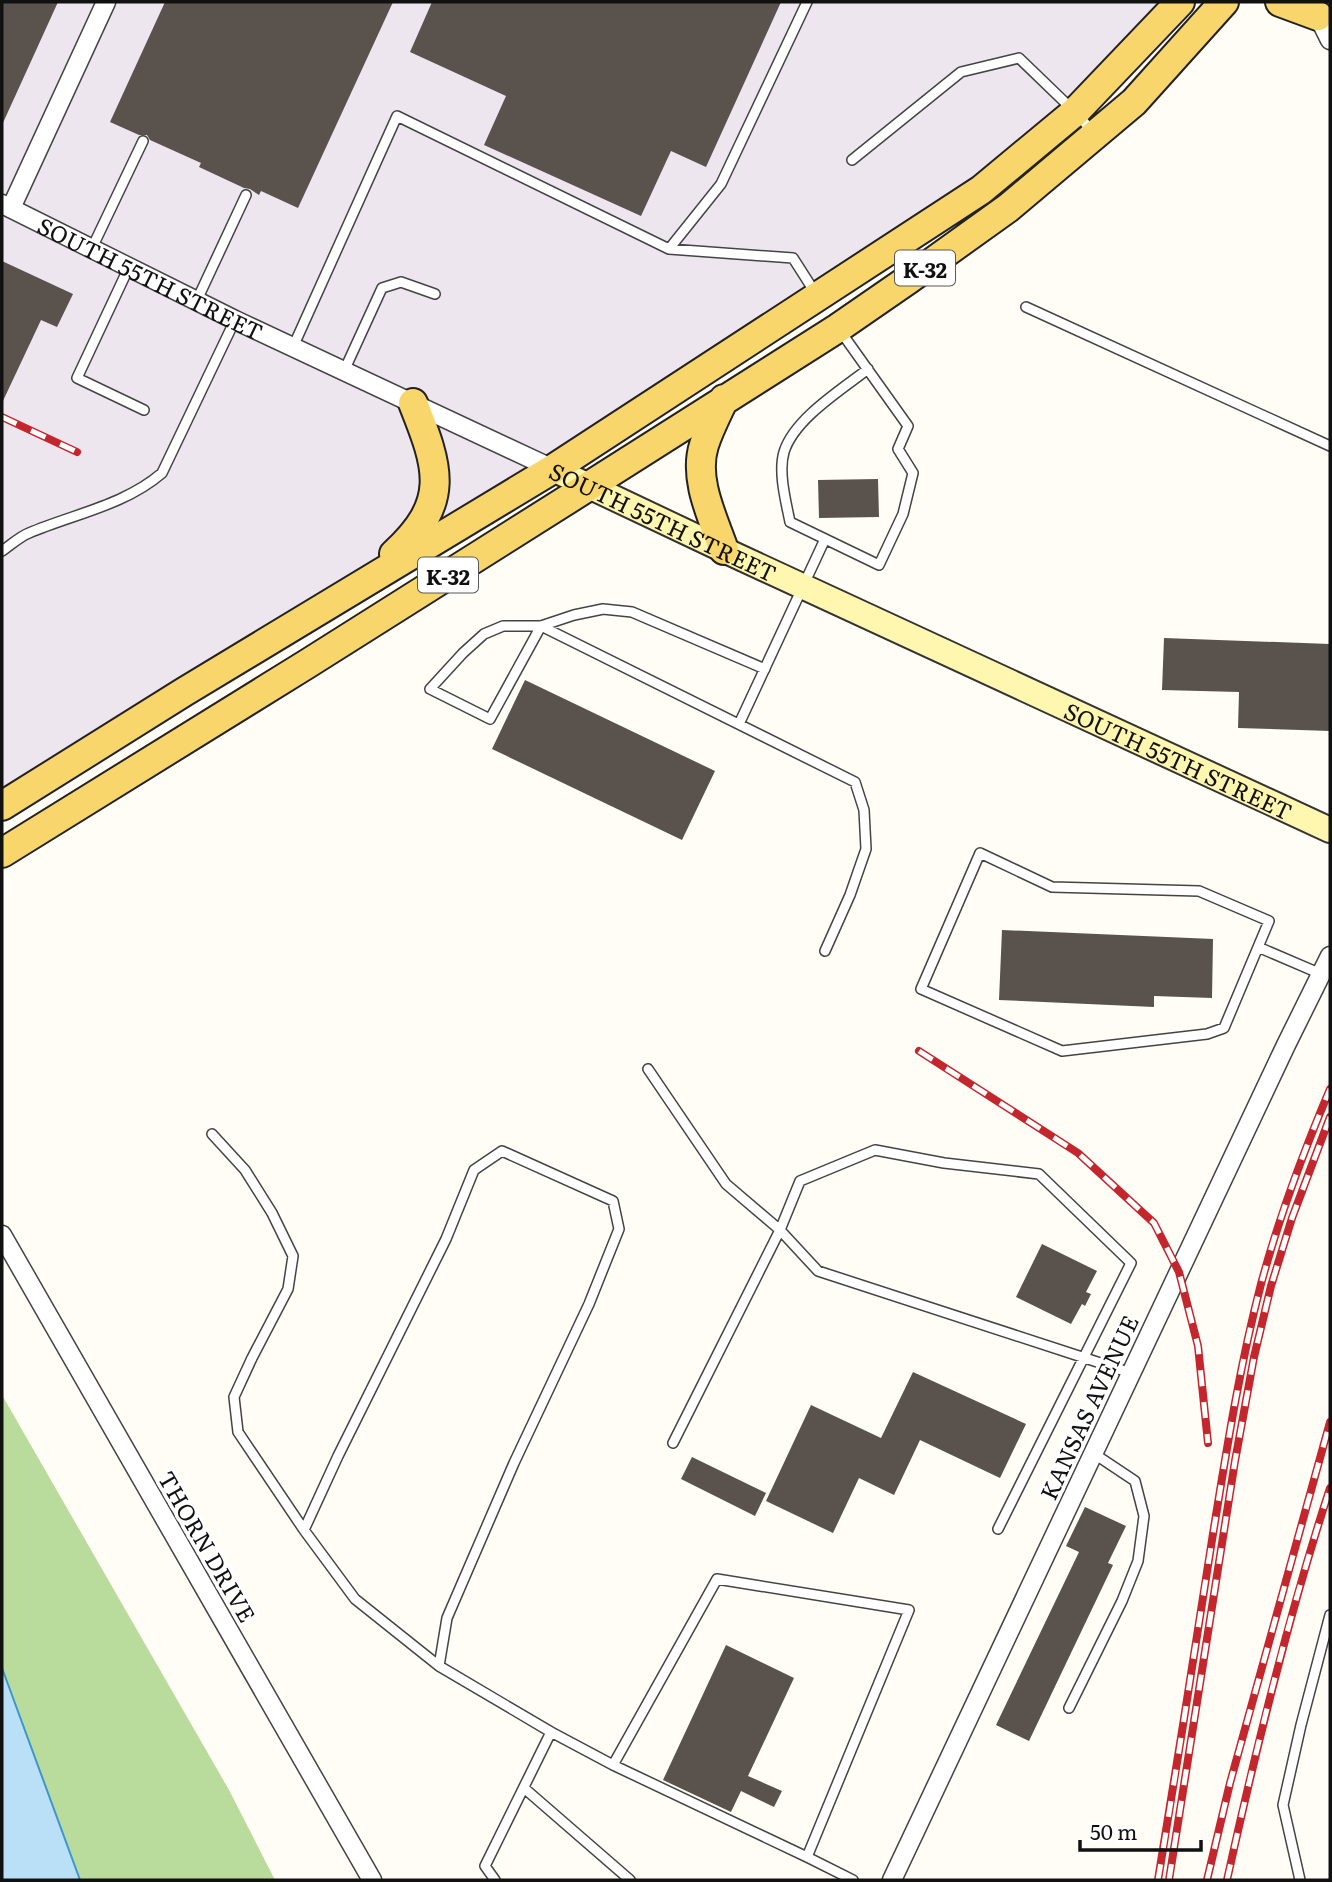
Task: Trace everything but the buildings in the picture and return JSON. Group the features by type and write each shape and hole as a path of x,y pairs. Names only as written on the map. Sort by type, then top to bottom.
{"main road":[{"name":"K-32","path":"2,806 184,692 553,469 981,190 1075,112 1180,2"},
{"path":"1280,2 1318,15"},
{"name":"K-32","path":"2,853 589,486 838,328 909,279 1008,208 1134,102 1224,5"},
{"path":"724,399 703,447 701,472 705,495 724,550"},
{"path":"355,589 412,538 430,509 436,478 429,444 413,403"},
{"name":"SOUTH 55TH STREET","path":"553,469 1328,829"}],"street":[{"path":"7,206 107,2"},
{"name":"SOUTH 55TH STREET","path":"7,206 235,320 553,469"},
{"name":"KANSAS AVENUE","path":"892,1880 1330,956"},
{"name":"THORN DRIVE","path":"2,1235 372,1880"}],"lane":[{"path":"669,249 721,184 807,2"},
{"path":"852,160 961,72 1019,58 1095,134"},
{"path":"293,347 397,116 669,249 793,258 818,297"},
{"path":"92,248 143,141"},
{"path":"197,300 247,195"},
{"path":"129,267 77,378 144,410"},
{"path":"344,371 382,288 401,282 435,294"},
{"path":"1026,307 1330,446"},
{"path":"2,551 26,534 107,505 138,490 162,472 235,320"},
{"path":"838,328 868,369 908,426 898,449 913,473 903,514 879,565 790,523 782,483 784,453 801,422 868,369"},
{"path":"739,724 825,539"},
{"path":"541,626 490,719 430,690 484,634 503,626 541,626 603,609 632,612 765,669"},
{"path":"541,626 855,782 864,810 866,849 850,895 825,951"},
{"path":"980,853 1052,887 1199,891 1269,921 1258,947 1224,1028 1207,1034 1062,1051 920,989 980,853"},
{"path":"1258,947 1321,974"},
{"path":"648,1069 726,1184 780,1230 818,1271 1131,1373"},
{"path":"212,1134 245,1170 272,1213 293,1256 288,1289 234,1397 238,1432 304,1530 355,1599 439,1666 551,1732 613,1765 853,1880"},
{"path":"673,1443 780,1230 800,1181 876,1150 944,1163 1039,1174 1131,1263 998,1529"},
{"path":"304,1530 446,1239 474,1171 502,1151 613,1201 619,1229 589,1304 514,1463 447,1618 439,1666"},
{"path":"1069,1708 1122,1601 1138,1561 1144,1516 1135,1481 1093,1453"},
{"path":"613,1765 717,1579 909,1611 807,1857"},
{"path":"1300,1880 1283,1805 1330,1615"},
{"path":"495,1880 485,1866 551,1732"},
{"path":"524,1788 630,1880"}],"shaded area":[{"path":"2,2 1180,2 981,190 2,808"}],"green space":[{"path":"2,1395 229,1790 275,1880 80,1880 2,1668"}],"water":[{"path":"2,1668 80,1880 2,1880"}],"railway":[{"path":"2,417 77,452"},
{"path":"919,1051 1078,1153 1154,1223 1179,1272 1198,1346 1208,1443"},
{"path":"1158,1880 1222,1476 1246,1347 1276,1234 1330,1089"},
{"path":"1169,1880 1254,1357 1271,1286 1292,1218 1330,1117"},
{"path":"1207,1880 1230,1783 1330,1422"},
{"path":"1227,1880 1274,1683 1330,1488"}]}
